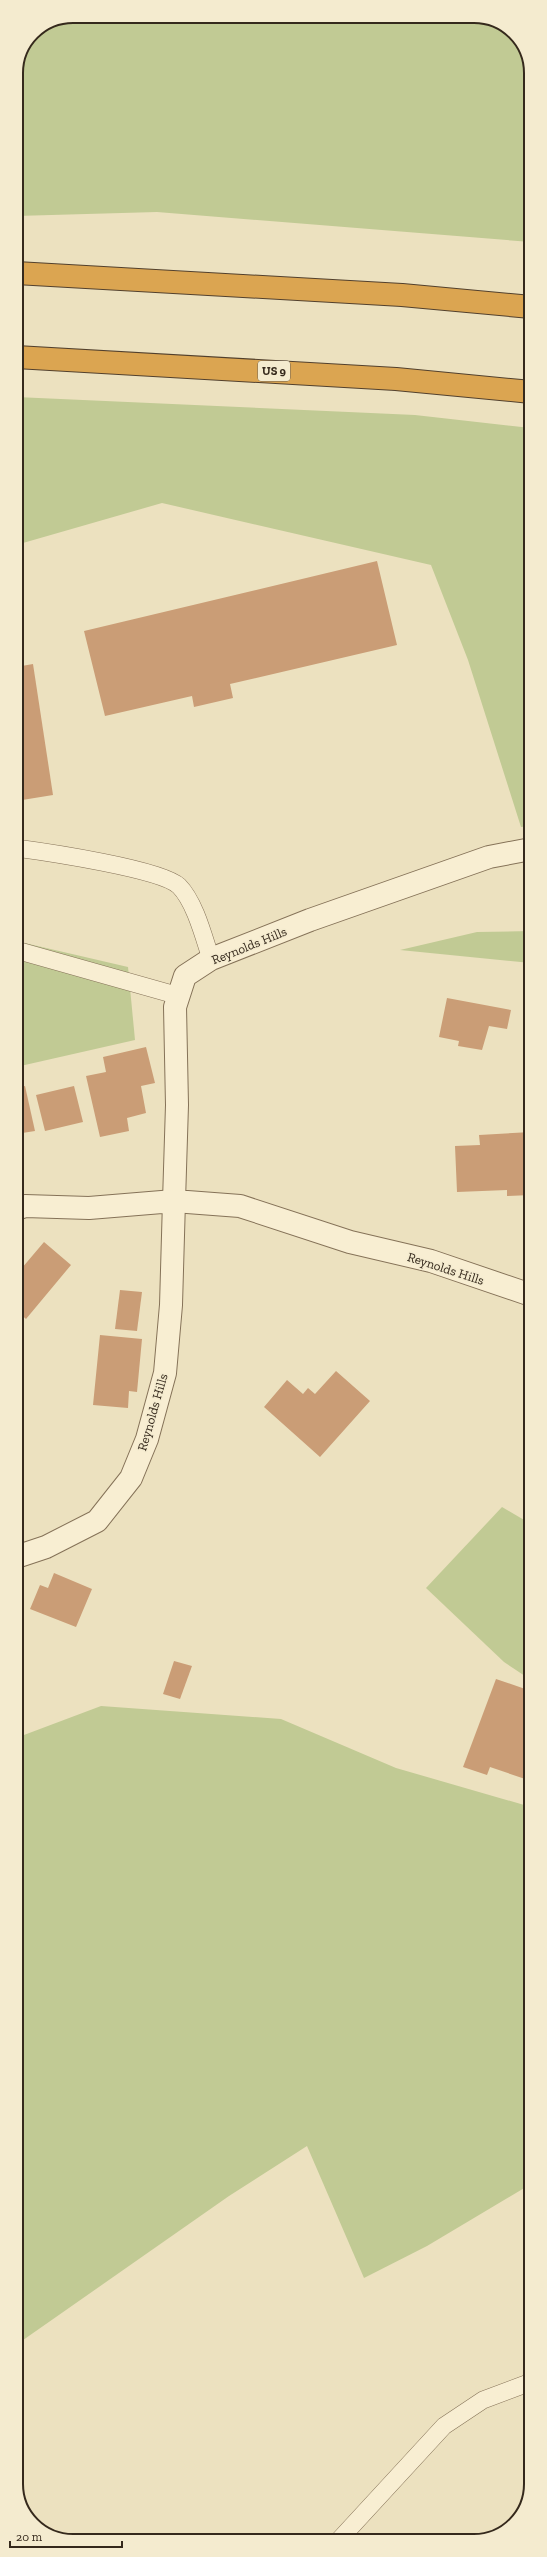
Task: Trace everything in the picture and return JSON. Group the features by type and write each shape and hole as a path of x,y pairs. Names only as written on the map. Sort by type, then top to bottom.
{"highway":[{"path":"23,273 394,295 524,306"},
{"name":"US 9","path":"23,357 388,378 524,391"}],"street":[{"name":"Reynolds Hills","path":"23,1555 46,1547 97,1521 131,1478 146,1439 165,1373 170,1305 177,1105 175,1007 185,976 211,959 310,920 488,857 524,850"},
{"name":"Reynolds Hills","path":"23,1207 89,1208 174,1201 240,1206 350,1242 431,1261 524,1293"}],"lane":[{"path":"23,849 52,852 146,872 179,886 197,916 211,959"},
{"path":"23,952 179,996"},
{"path":"345,2534 444,2426 483,2400 524,2385"}],"green space":[{"path":"73,23 477,23 502,31 512,40 521,57 524,67 524,241 157,212 23,216 24,63 31,45 45,31 63,24"},
{"path":"23,397 415,415 524,427 524,827 521,827 468,660 431,565 162,503 23,543"},
{"path":"524,931 524,962 400,950 477,932"},
{"path":"23,943 128,967 135,1040 23,1065"},
{"path":"502,1507 524,1520 524,1675 504,1662 426,1588"},
{"path":"101,1706 281,1719 396,1768 524,1805 524,2188 427,2246 364,2278 307,2146 229,2196 23,2340 23,1735"}],"building":[{"path":"377,561 397,645 230,684 233,698 194,707 192,696 105,716 84,631"},
{"path":"33,664 53,795 23,800 23,666"},
{"path":"447,998 511,1010 507,1029 489,1026 482,1050 458,1046 459,1041 439,1037"},
{"path":"146,1047 155,1083 141,1086 146,1113 127,1118 129,1131 100,1137 86,1076 106,1072 103,1057"},
{"path":"23,1086 25,1086 35,1131 23,1133"},
{"path":"74,1086 83,1122 45,1131 36,1095"},
{"path":"524,1132 524,1195 507,1196 507,1190 457,1192 455,1146 480,1145 479,1135"},
{"path":"44,1242 71,1265 26,1319 23,1316 23,1267"},
{"path":"120,1290 142,1292 137,1331 115,1329"},
{"path":"100,1335 142,1339 137,1392 129,1391 128,1408 93,1405"},
{"path":"336,1371 370,1401 320,1457 264,1407 287,1380 303,1394 308,1388 315,1394"},
{"path":"54,1573 92,1589 76,1627 30,1609 40,1585 48,1588"},
{"path":"174,1661 192,1666 180,1699 163,1694"},
{"path":"496,1679 524,1689 524,1779 490,1767 487,1775 463,1767"}]}
